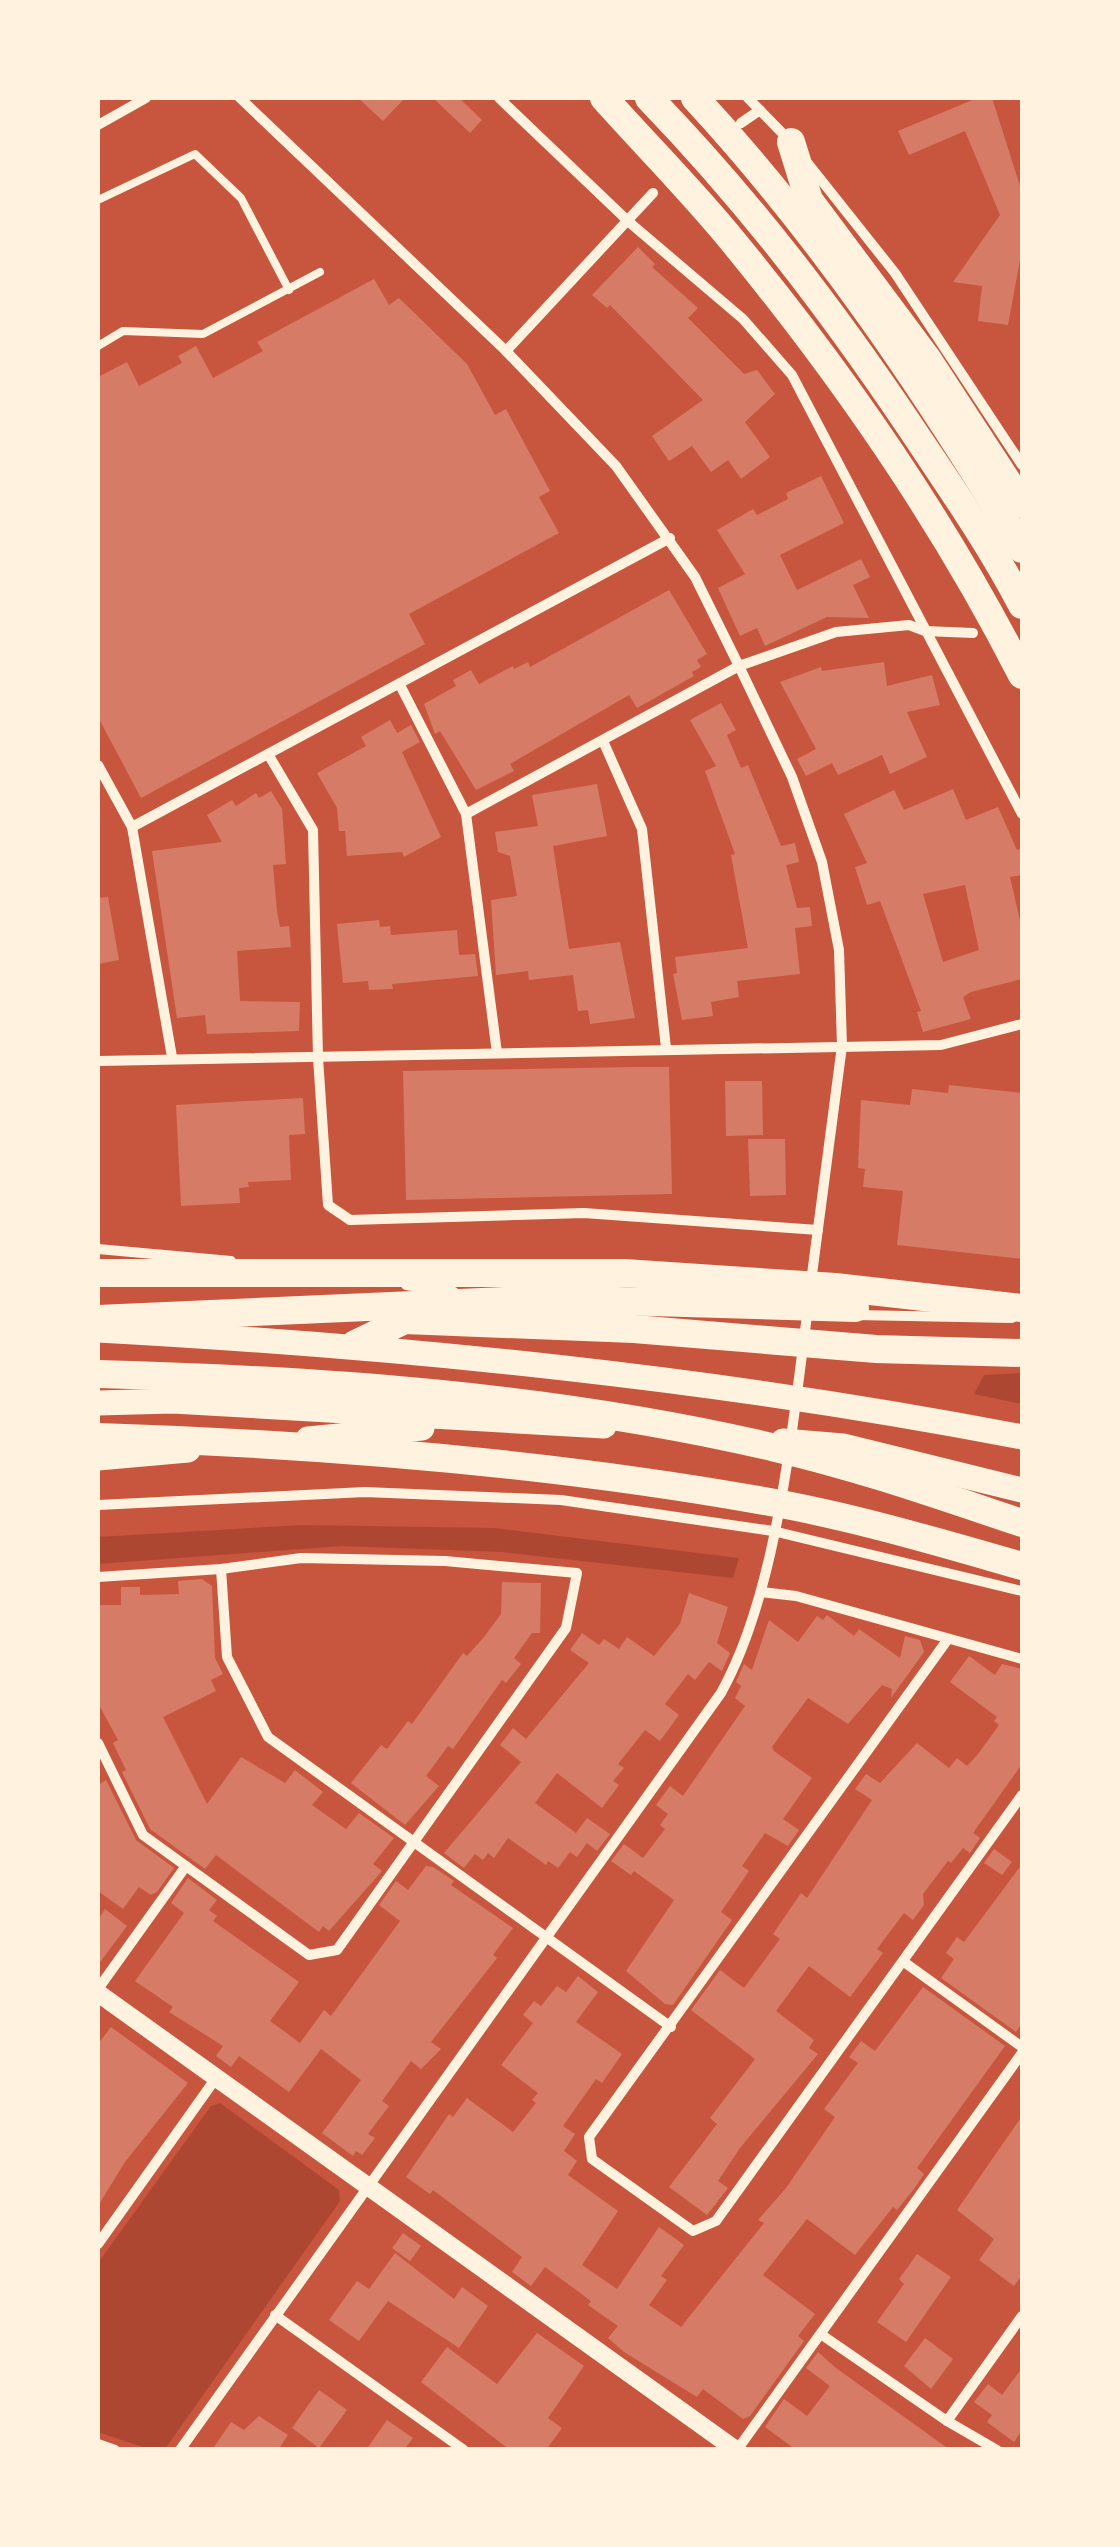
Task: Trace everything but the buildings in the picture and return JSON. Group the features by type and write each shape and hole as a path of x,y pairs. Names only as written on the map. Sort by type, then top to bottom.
{"highway":[{"path":"604,98 729,237 838,375 909,475 1022,675"},
{"path":"649,98 743,201 844,327 965,505 1022,605"},
{"path":"695,98 813,237 956,442 1022,549"},
{"path":"791,142 809,200 926,357 1022,504"},
{"path":"98,1273 624,1273 836,1287 1022,1311"},
{"path":"98,1319 355,1305 624,1299 831,1306 1022,1324"},
{"path":"355,1344 405,1320 634,1329 876,1349 1022,1353"},
{"path":"98,1330 355,1344 840,1402 1022,1437"},
{"path":"98,1374 234,1378 393,1391 656,1423 778,1448 1022,1524"},
{"path":"98,1403 172,1402 612,1426 843,1446 1022,1490"},
{"path":"98,1458 430,1428 612,1426"},
{"path":"98,1437 392,1454 598,1477 766,1501 1022,1566"}],"street":[{"path":"98,124 146,98"},
{"path":"180,2450 721,1693 745,1648 774,1526 842,1046 840,950 822,862 792,777 739,666 670,538 616,466 506,351 240,98"},
{"path":"500,98 629,222 742,319 792,375 1022,814"},
{"path":"748,98 791,142 895,272 1022,466"},
{"path":"740,123 760,110"},
{"path":"506,351 653,193"},
{"path":"132,827 670,538"},
{"path":"466,814 739,666 836,632 909,625 925,631 973,634"},
{"path":"400,685 466,814 497,1053"},
{"path":"603,741 642,830 666,1048"},
{"path":"268,754 313,830 318,1058 328,1205 350,1220 584,1213 818,1230"},
{"path":"98,765 132,827 172,1057"},
{"path":"98,1061 940,1044 1022,1024"},
{"path":"98,1249 203,1257 558,1306 806,1320 1005,1320 1022,1311"},
{"path":"98,1505 365,1492 562,1500 774,1526 1022,1592"},
{"path":"98,1513 133,1504"},
{"path":"98,1576 179,1568 221,1570 301,1558 445,1561 577,1573 566,1628 336,1950 309,1955 143,1835 98,1743"},
{"path":"221,1570 227,1658 268,1737 671,2027"},
{"path":"760,1592 796,1596 1022,1659"},
{"path":"948,1639 589,2137 592,2159 694,2231 716,2221 1022,1795"},
{"path":"186,1866 98,1991 365,2188 736,2450 822,2335 1022,2050 904,1962"},
{"path":"98,2244 216,2078"},
{"path":"275,2315 464,2450"},
{"path":"947,2422 1022,2316"},
{"path":"822,2335 947,2422 997,2450"},
{"path":"98,2444 115,2450"}],"lane":[{"path":"98,200 196,154 241,198 289,290"},
{"path":"98,346 123,332 203,334 320,272"}],"shaded area":[{"path":"1022,1373 1022,1404 974,1394 984,1375"},
{"path":"302,1525 494,1528 739,1558 733,1578 502,1552 342,1546 98,1564 98,1537"},
{"path":"220,2103 339,2190 340,2201 165,2449 149,2449 98,2432 98,2263 211,2106"}]}
